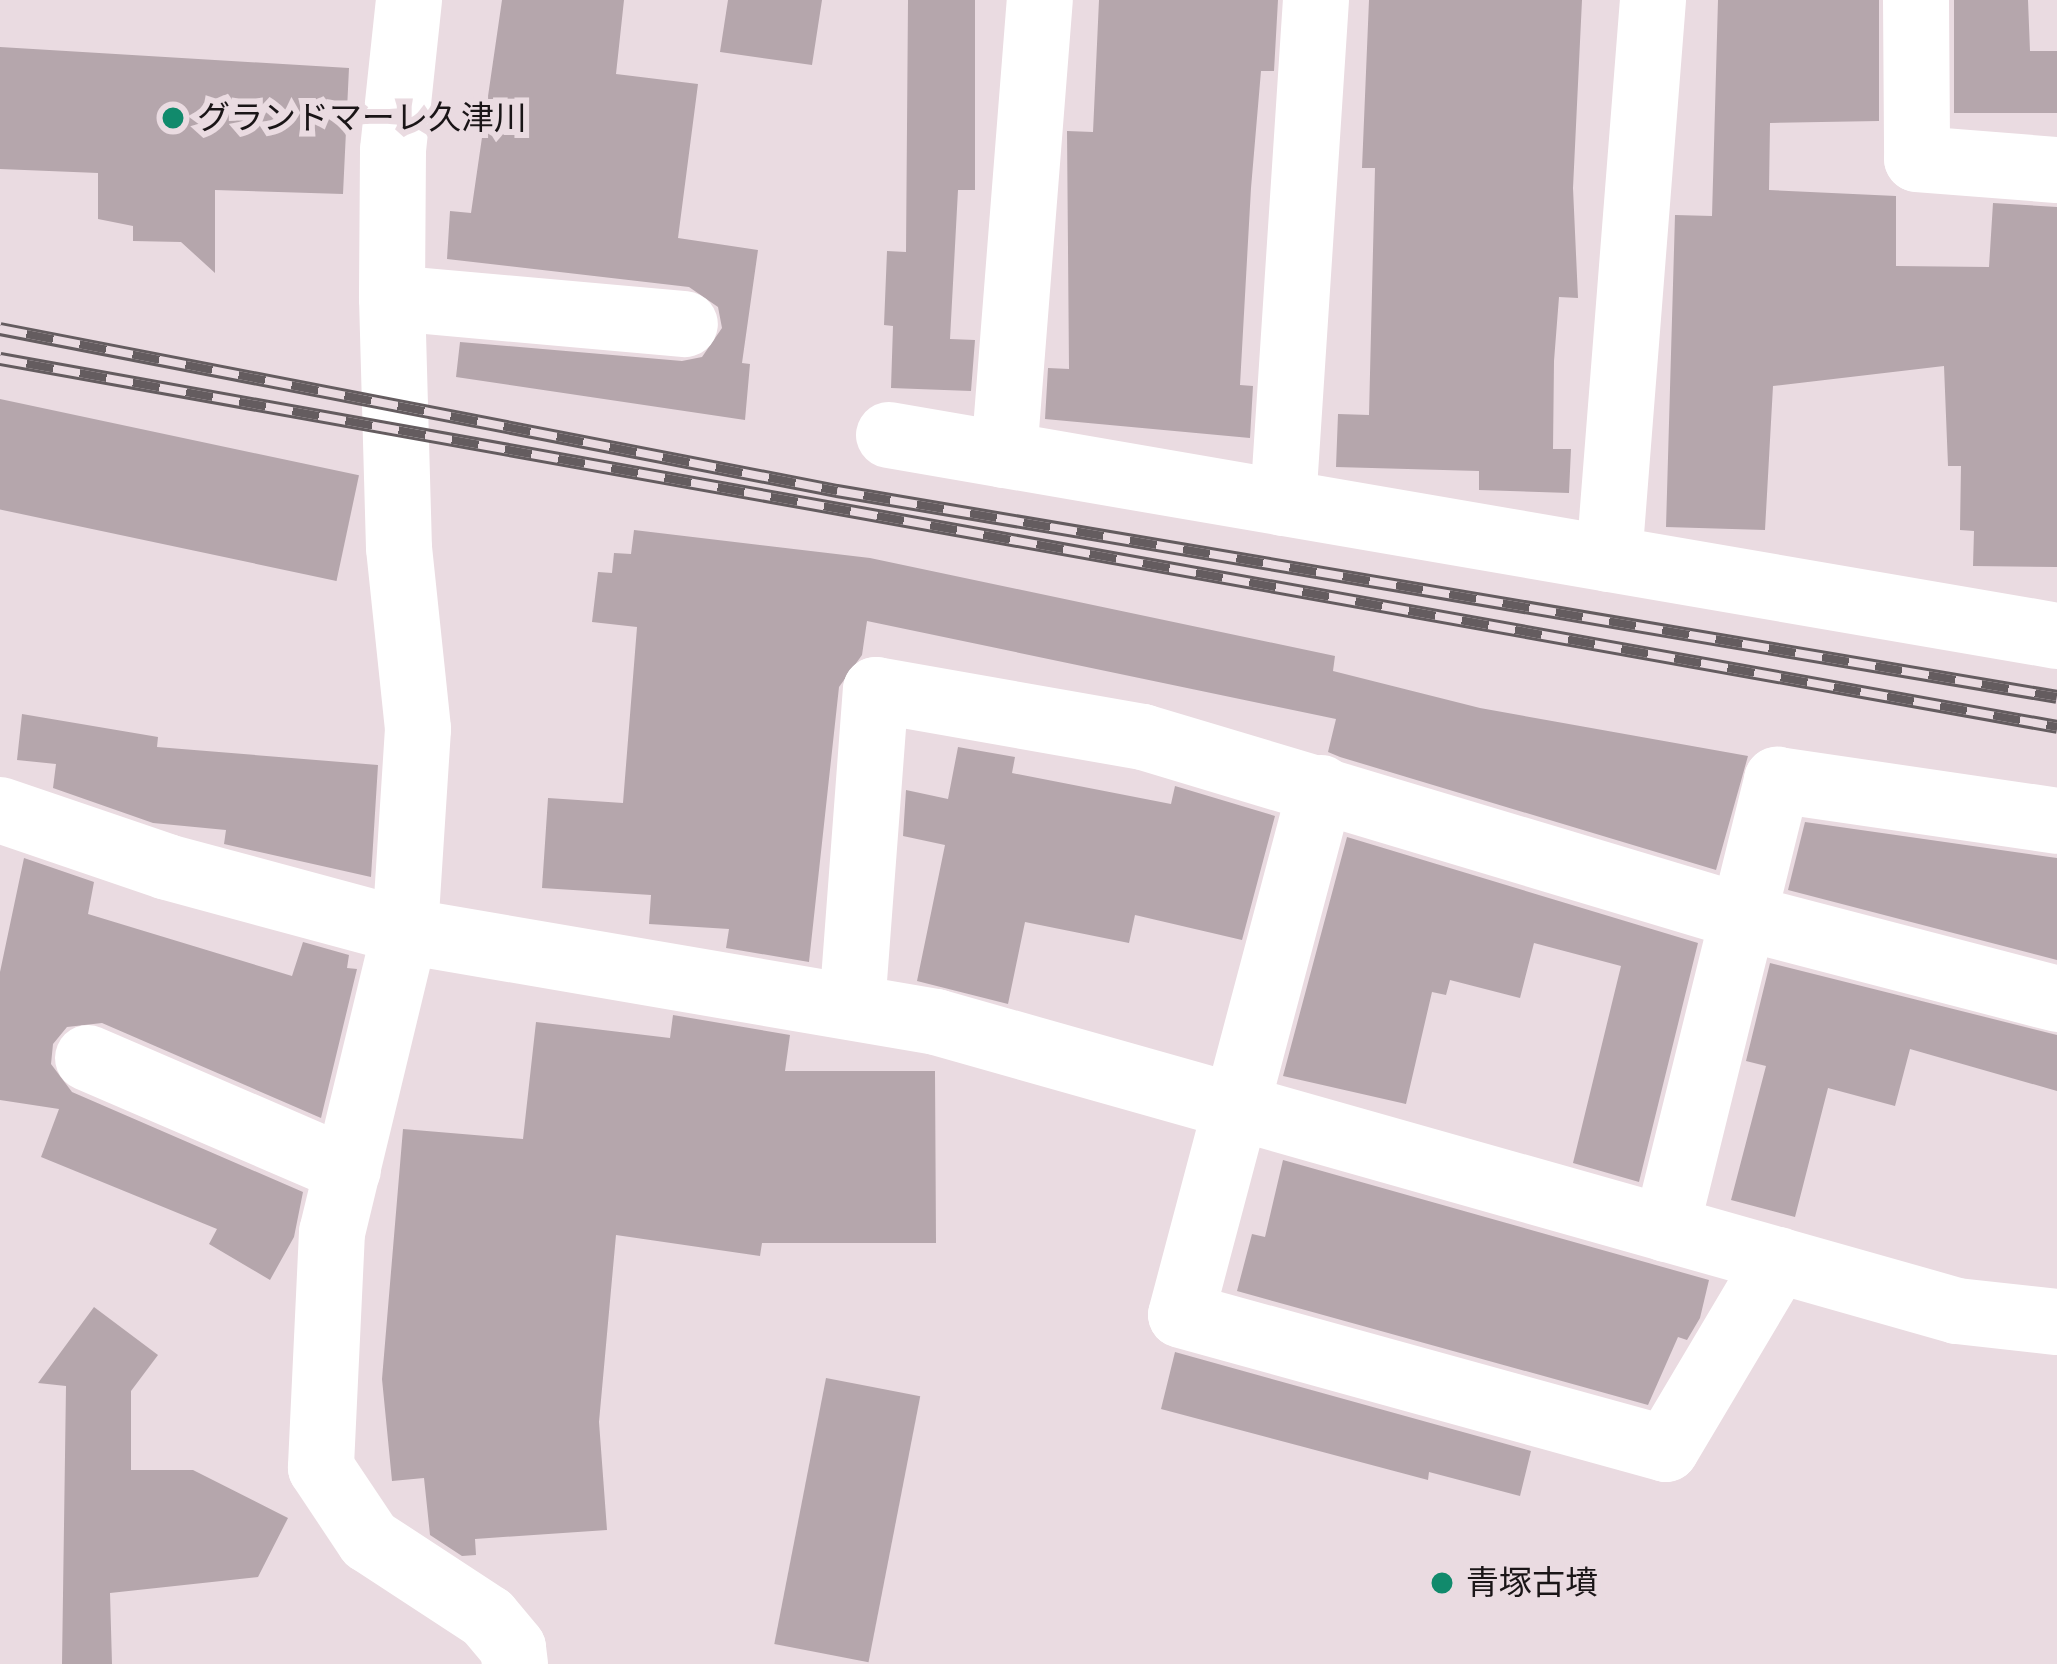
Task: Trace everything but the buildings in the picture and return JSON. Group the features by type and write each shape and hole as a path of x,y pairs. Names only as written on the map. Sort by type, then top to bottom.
{"street":[{"path":"1004,455 1040,0"},
{"path":"1283,503 1316,0"},
{"path":"1609,559 1653,0"},
{"path":"1916,0 1918,159 2057,170"},
{"path":"399,1 392,298 399,548 418,729 405,931 330,1255 321,1468 369,1540 488,1618 513,1648 514,1664"},
{"path":"392,298 685,324"},
{"path":"889,436 2057,636"},
{"path":"852,1007 876,690 1143,736 1743,917 2057,999"},
{"path":"1666,1228 1777,779 2057,821"},
{"path":"1321,788 1181,1315 1666,1449 1778,1260"},
{"path":"3,807 167,867 405,931 936,1022 1957,1311 2057,1322"},
{"path":"88,1058 348,1170"}],"railway":[{"path":"0,329 837,491 2057,697"},
{"path":"0,359 2057,727"}],"place":[{"name":"グランドマーレ久津川","path":"173,118"},
{"name":"青塚古墳","path":"1442,1583"}]}
